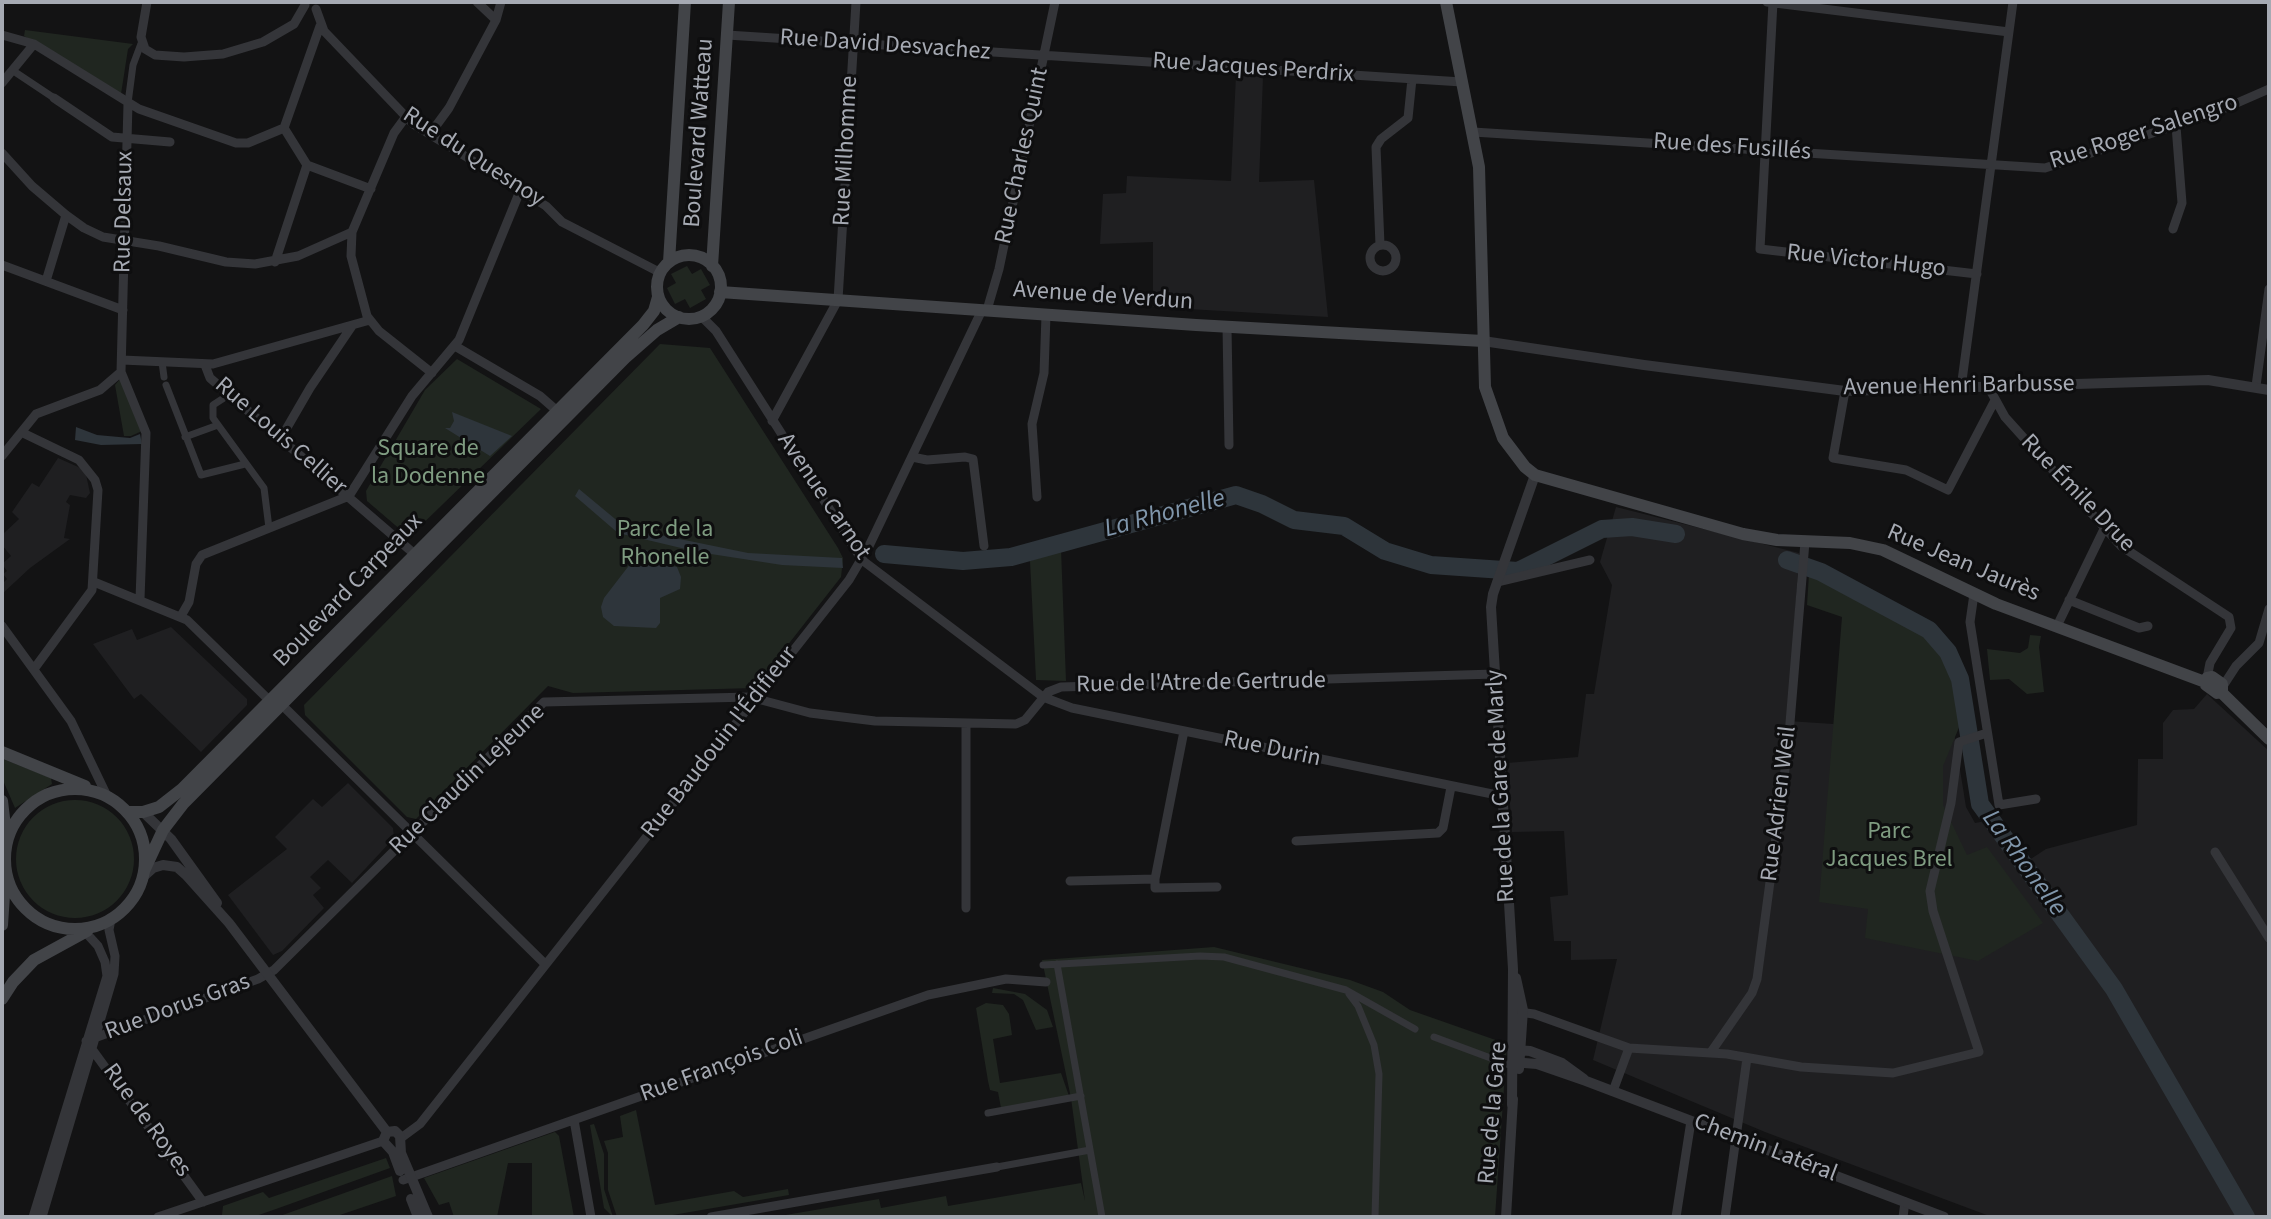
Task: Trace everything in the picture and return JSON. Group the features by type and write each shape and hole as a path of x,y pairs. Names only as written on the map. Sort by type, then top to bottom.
{"main road":[{"name":"Boulevard Watteau","path":"665,267 685,2"},
{"name":"Boulevard Watteau","path":"712,266 729,2"},
{"path":"1446,2 1473,132 1480,184 1483,379 1493,415 1507,445 1535,475"},
{"path":"691,256 712,266 719,278 720,292 714,306 701,316 679,317 665,309 658,296 665,267 691,256"},
{"name":"Avenue de Verdun","path":"720,292 1227,327 1483,341"},
{"name":"Boulevard Carpeaux","path":"144,874 163,831 183,804 556,410 643,325 654,311 658,296"},
{"name":"Boulevard Carpeaux","path":"419,557 625,358 661,328 679,317"},
{"name":"Rue Jean Jaurès","path":"1535,475 1743,534 1805,542 1850,543 1883,550 1974,594 2206,680 2216,692 2222,689 2269,740"},
{"name":"Boulevard Carpeaux","path":"128,812 143,812 168,802 276,703"},
{"path":"2,752 101,794 128,812 142,838 144,874 130,903 105,922 81,931 34,960 13,982 2,999"},
{"path":"7,840 18,817 41,797 66,789 101,794"},
{"path":"2,801 7,840 2,925"},
{"path":"6,873 18,900 34,916 55,926 81,931"}],"street":[{"name":"Rue Delsaux","path":"121,372 128,103 132,69 142,41 147,2"},
{"path":"142,41 147,51 160,56 198,57 230,52 254,46 288,29 301,17 304,4 316,9 325,2"},
{"path":"477,2 496,20"},
{"path":"430,134 446,113 496,20 501,2"},
{"name":"Rue Milhomme","path":"838,300 856,2"},
{"name":"Rue Charles Quint","path":"984,310 999,269 1055,2"},
{"path":"1767,2 2009,32"},
{"path":"1765,150 1773,2"},
{"path":"1961,388 2013,2"},
{"name":"Rue du Quesnoy","path":"316,9 320,26 405,118 546,206 562,222 665,267"},
{"path":"2,35 34,44 128,103 236,143 248,143 284,128 320,26"},
{"name":"Rue David Desvachez","path":"727,36 1044,55"},
{"path":"2,83 34,44"},
{"name":"Rue Jacques Perdrix","path":"1044,55 1462,82"},
{"path":"12,70 103,132 127,139 170,142"},
{"path":"1380,245 1376,147 1384,136 1406,122 1412,79"},
{"name":"Rue Roger Salengro","path":"1992,164 2052,168 2176,126 2269,89"},
{"path":"405,118 394,133 352,232 353,263 362,307 370,320 432,373"},
{"path":"2173,229 2182,203 2176,126"},
{"path":"284,128 307,165 371,189"},
{"name":"Rue des Fusillés","path":"1473,132 1992,164"},
{"name":"Rue Victor Hugo","path":"1765,150 1758,244 1763,251 1977,274"},
{"path":"2,153 32,186 66,215 90,232 124,241 241,264 275,262 298,256 352,232"},
{"path":"275,262 307,165"},
{"path":"181,616 190,602 199,557 349,496 412,396 455,346 520,191"},
{"path":"46,281 66,215"},
{"path":"2,265 123,310"},
{"path":"2256,386 2269,289"},
{"path":"772,421 838,300"},
{"name":"Rue Baudouin l'Édifieur","path":"392,1141 420,1124 862,560 984,310"},
{"path":"1037,497 1032,424 1044,373 1046,315"},
{"name":"Avenue Carnot","path":"701,316 716,331 862,560 1043,697"},
{"path":"122,360 205,365 370,320"},
{"path":"281,438 310,388 352,326"},
{"path":"1227,327 1229,445"},
{"name":"Avenue Henri Barbusse","path":"1483,341 1845,391 2208,380 2269,390"},
{"path":"455,346 540,396 556,410"},
{"path":"162,362 165,381 201,475 245,464"},
{"name":"Rue Louis Cellier","path":"205,365 210,378 419,557"},
{"path":"2,456 38,412 77,401 107,386 121,372 146,433 140,598"},
{"name":"Rue Émile Drue","path":"1989,388 1994,402 2121,546 2229,617 2231,628 2210,663 2206,680"},
{"path":"1845,391 1833,458 1906,470 1948,490 1994,402"},
{"path":"230,394 212,405 213,418 264,488 269,528"},
{"path":"186,437 218,425"},
{"path":"23,433 76,457 96,482 94,582 89,597 34,669"},
{"path":"912,457 927,460 965,457 973,459 984,545"},
{"name":"Rue de la Gare de Marly","path":"1513,969 1491,607 1535,475"},
{"path":"2057,626 2105,527"},
{"name":"Rue Adrien Weil","path":"1711,1052 1752,993 1757,979 1788,747 1805,542"},
{"path":"1498,580 1510,582 1590,560"},
{"path":"94,582 181,616 412,833 545,964"},
{"path":"1974,594 1970,622 1982,734 1999,805 2036,799"},
{"path":"2069,600 2139,628 2148,626"},
{"path":"2222,689 2236,666 2259,643 2269,609"},
{"path":"2,626 71,722 101,794"},
{"name":"Rue de l'Atre de Gertrude","path":"756,697 817,715 881,721 1019,724 1043,697 1052,690 1065,687 1495,674"},
{"name":"Rue Claudin Lejeune","path":"269,974 544,702 756,697"},
{"name":"Rue Durin","path":"1043,697 1062,706 1502,796"},
{"path":"966,723 966,908"},
{"path":"1184,731 1155,888 1217,887"},
{"name":"Rue de la Gare","path":"1518,1012 1629,1048 1711,1052 1801,1068 1885,1073 1908,1071 1979,1052 1930,896 1962,739 1982,734"},
{"path":"1296,841 1438,833 1443,828 1451,787"},
{"path":"143,812 163,831 203,882 229,923"},
{"path":"2215,852 2269,938"},
{"path":"144,874 156,867 177,867 229,923 392,1141 418,1217"},
{"path":"1070,881 1155,879"},
{"path":"33,1217 115,969 105,922"},
{"path":"42,1217 91,1043 107,972 98,946 81,931"},
{"path":"1043,965 1213,956 1346,990 1415,1029"},
{"path":"1057,964 1102,1217"},
{"name":"Rue de la Gare","path":"1506,1217 1518,1050 1518,1012 1513,969"},
{"name":"Rue Dorus Gras","path":"91,1043 269,974"},
{"name":"Rue François Coli","path":"407,1179 929,995 1006,979 1046,982"},
{"path":"1046,982 1060,982"},
{"path":"1346,990 1358,1006 1374,1045 1378,1074 1375,1217"},
{"path":"1434,1037 1515,1064"},
{"name":"Rue de Royes","path":"91,1043 203,1202"},
{"path":"1613,1091 1629,1048"},
{"name":"Chemin Latéral","path":"1518,1050 1567,1065 1586,1081"},
{"path":"1725,1217 1747,1058"},
{"name":"Chemin Latéral","path":"1515,1064 1586,1081 1944,1217"},
{"path":"988,1113 1080,1097"},
{"path":"574,1119 591,1217"},
{"path":"1676,1217 1691,1121"},
{"path":"158,1217 392,1141"},
{"path":"711,1217 755,1214 1090,1150"},
{"path":"407,1179 428,1217"},
{"path":"1903,1217 1905,1202"}],"shaded area":[{"path":"1236,75 1263,77 1259,182 1314,180 1328,317 1153,307 1153,242 1100,244 1103,194 1126,193 1127,176 1231,181"},
{"path":"452,412 512,436 490,456 445,428 450,428 454,421"},
{"path":"76,427 97,435 130,438 140,434 142,444 101,445 75,440"},
{"path":"58,458 85,470 90,493 86,498 70,495 66,502 70,505 64,538 70,539 30,568 2,594 2,584 7,579 3,574 7,571 2,564 11,556 2,545 2,535 19,519 12,512 32,483 39,487"},
{"path":"579,489 626,528 748,553 842,558 843,568 782,565 698,552 618,533 575,496"},
{"path":"1616,507 1799,553 1788,721 1954,732 1966,807 1975,823 1986,821 2020,866 2046,849 2137,825 2138,759 2163,759 2163,723 2173,710 2194,709 2207,694 2269,751 2269,1217 1992,1217 1765,1132 1593,1060 1617,959 1571,960 1571,941 1554,941 1550,897 1568,895 1564,831 1512,832 1507,763 1578,757 1586,694 1594,694 1612,585 1600,562"},
{"path":"647,550 655,562 677,567 681,577 680,589 660,598 660,623 656,628 614,626 603,617 601,607 604,598 634,559"},
{"path":"171,627 247,699 247,705 201,752 141,694 134,699 93,644 132,629 137,640"},
{"path":"348,783 393,828 394,838 352,883 328,860 310,877 321,888 313,895 324,908 282,951 273,955 228,895 287,849 275,837 313,799 322,807"}],"green space":[{"path":"25,30 133,44 128,49 121,94 24,36"},
{"path":"687,266 692,274 701,269 710,285 701,290 706,299 690,308 685,299 675,304 667,288 676,283 671,274"},
{"name":"Parc de la Rhonelle","path":"660,344 710,348 838,548 843,558 841,577 754,688 573,693 548,686 416,819 407,817 305,715 304,705"},
{"name":"Square de la Dodenne","path":"457,359 541,409 409,537 367,501 366,491 425,390"},
{"path":"121,378 142,431 131,436 124,436 115,385"},
{"path":"1061,549 1066,681 1036,680 1030,561"},
{"name":"Parc Jacques Brel","path":"1809,574 1922,633 1942,651 1953,678 1960,725 1943,766 1943,805 1967,855 1987,847 2043,923 1978,961 1865,938 1868,909 1819,902 1842,617 1807,605"},
{"path":"2030,635 2041,636 2039,647 2044,692 2027,694 2009,679 1990,680 1987,649 2020,653 2028,648"},
{"path":"3,759 51,778 52,784 15,808 2,778"},
{"path":"75,800 98,804 117,817 130,836 134,859 130,882 117,901 98,914 75,918 52,914 33,901 20,882 16,859 20,836 33,817 52,804"},
{"path":"1214,947 1350,980 1383,992 1410,1010 1507,1044 1495,1217 774,1217 879,1199 881,1208 946,1196 948,1206 1081,1183 1085,1201 1071,1098 1042,960"},
{"path":"993,988 1025,994 1047,1010 1053,1027 1036,1030 1023,1000 1014,994 992,993"},
{"path":"986,1003 1003,1005 1009,1014 1012,1035 993,1039 1000,1083 1061,1073 1069,1096 1001,1108 998,1092 990,1090 976,1008"},
{"path":"636,1110 655,1205 734,1191 743,1197 788,1189 789,1195 661,1217 617,1217 608,1190 608,1153 604,1141 623,1137 620,1116"},
{"path":"594,1124 604,1154 604,1189 613,1217 604,1208 590,1125"},
{"path":"555,1132 559,1136 574,1217 532,1217 532,1163 508,1163 497,1217 454,1217 449,1202 439,1205 424,1178"},
{"path":"386,1158 390,1168 276,1209 253,1217 218,1217 222,1215 223,1206 263,1192 269,1198"},
{"path":"392,1176 396,1196 334,1217 277,1217"}],"waterway":[{"name":"La Rhonelle","path":"884,554 963,561 1011,557 1236,495 1294,520 1344,526 1385,551 1431,565 1518,571 1602,529 1632,527 1676,534"},
{"name":"La Rhonelle","path":"1787,560 1821,572 1929,630 1948,652 1960,679 1980,804 2114,989 2246,1217"}]}
